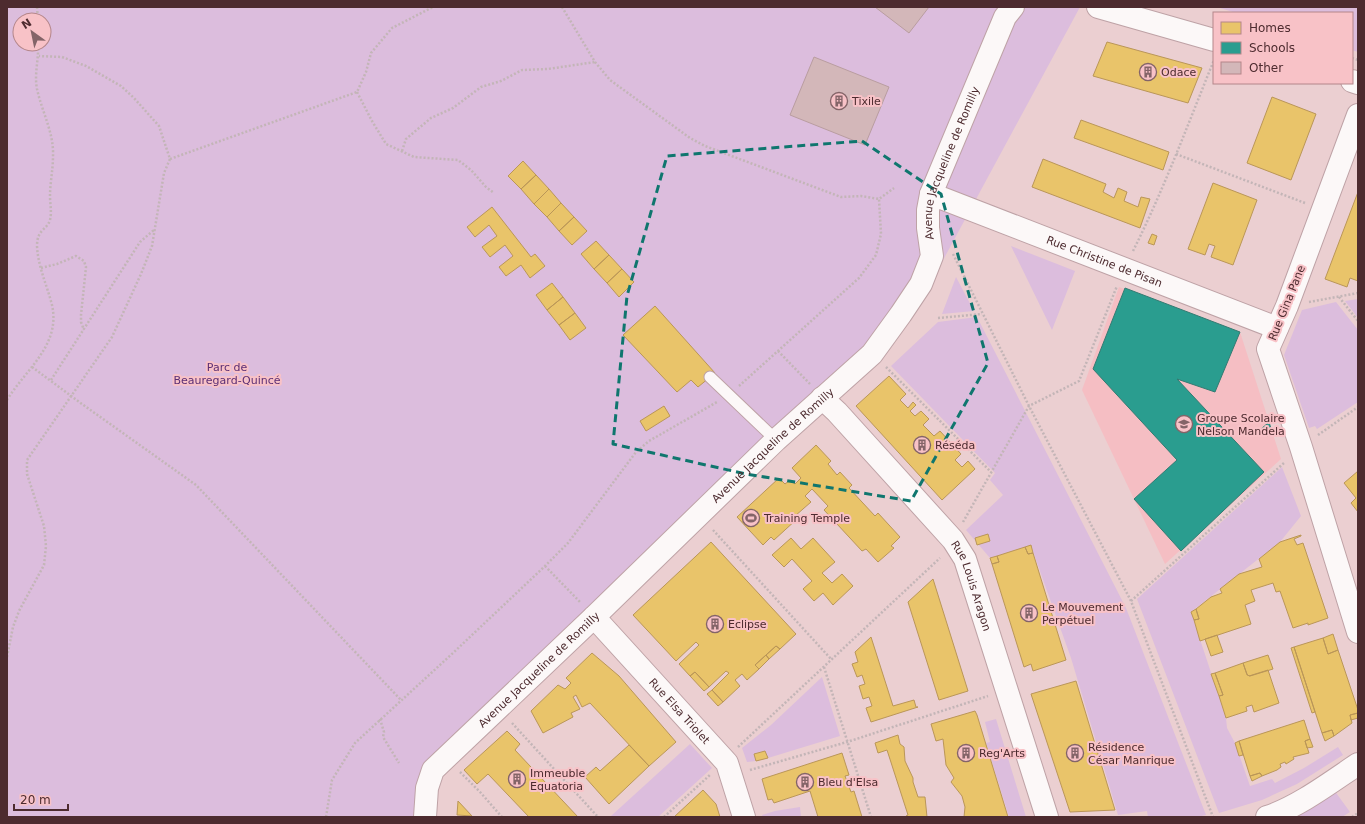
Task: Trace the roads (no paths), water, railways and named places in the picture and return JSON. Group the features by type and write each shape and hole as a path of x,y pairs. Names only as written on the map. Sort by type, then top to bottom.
{"street":[{"name":"Avenue Jacqueline de Romilly","path":"426,817 427,788 433,770 594,617 700,512 776,440 872,354 901,314 921,284 932,256 928,228 928,210 931,194 1005,17 1013,7"},
{"path":"1098,7 1213,40"},
{"name":"Rue Gina Pane","path":"1358,114 1287,306 1268,350 1301,447 1358,632"},
{"name":"Rue Christine de Pisan","path":"931,194 1277,328"},
{"name":"Rue Louis Aragon","path":"822,398 837,412 953,540 965,559 1047,817"},
{"name":"Rue Elsa Triolet","path":"594,617 727,763 744,817"},
{"path":"1267,817 1312,795 1358,764"}],"lane":[{"path":"710,376 776,440"}],"place":[{"name":"Odace","path":"1148,72"},
{"name":"Tixile","path":"839,101"},
{"name":"Groupe Scolaire Nelson Mandela","path":"1184,424"},
{"name":"Réséda","path":"922,445"},
{"name":"Training Temple","path":"751,518"},
{"name":"Le Mouvement Perpétuel","path":"1029,613"},
{"name":"Eclipse","path":"715,624"},
{"name":"Reg'Arts","path":"966,753"},
{"name":"Résidence César Manrique","path":"1075,753"},
{"name":"Immeuble Equatoria","path":"517,779"},
{"name":"Bleu d'Elsa","path":"805,782"}],"park label":[{"name":"Parc de Beauregard-Quincé","path":"227,373"}]}
